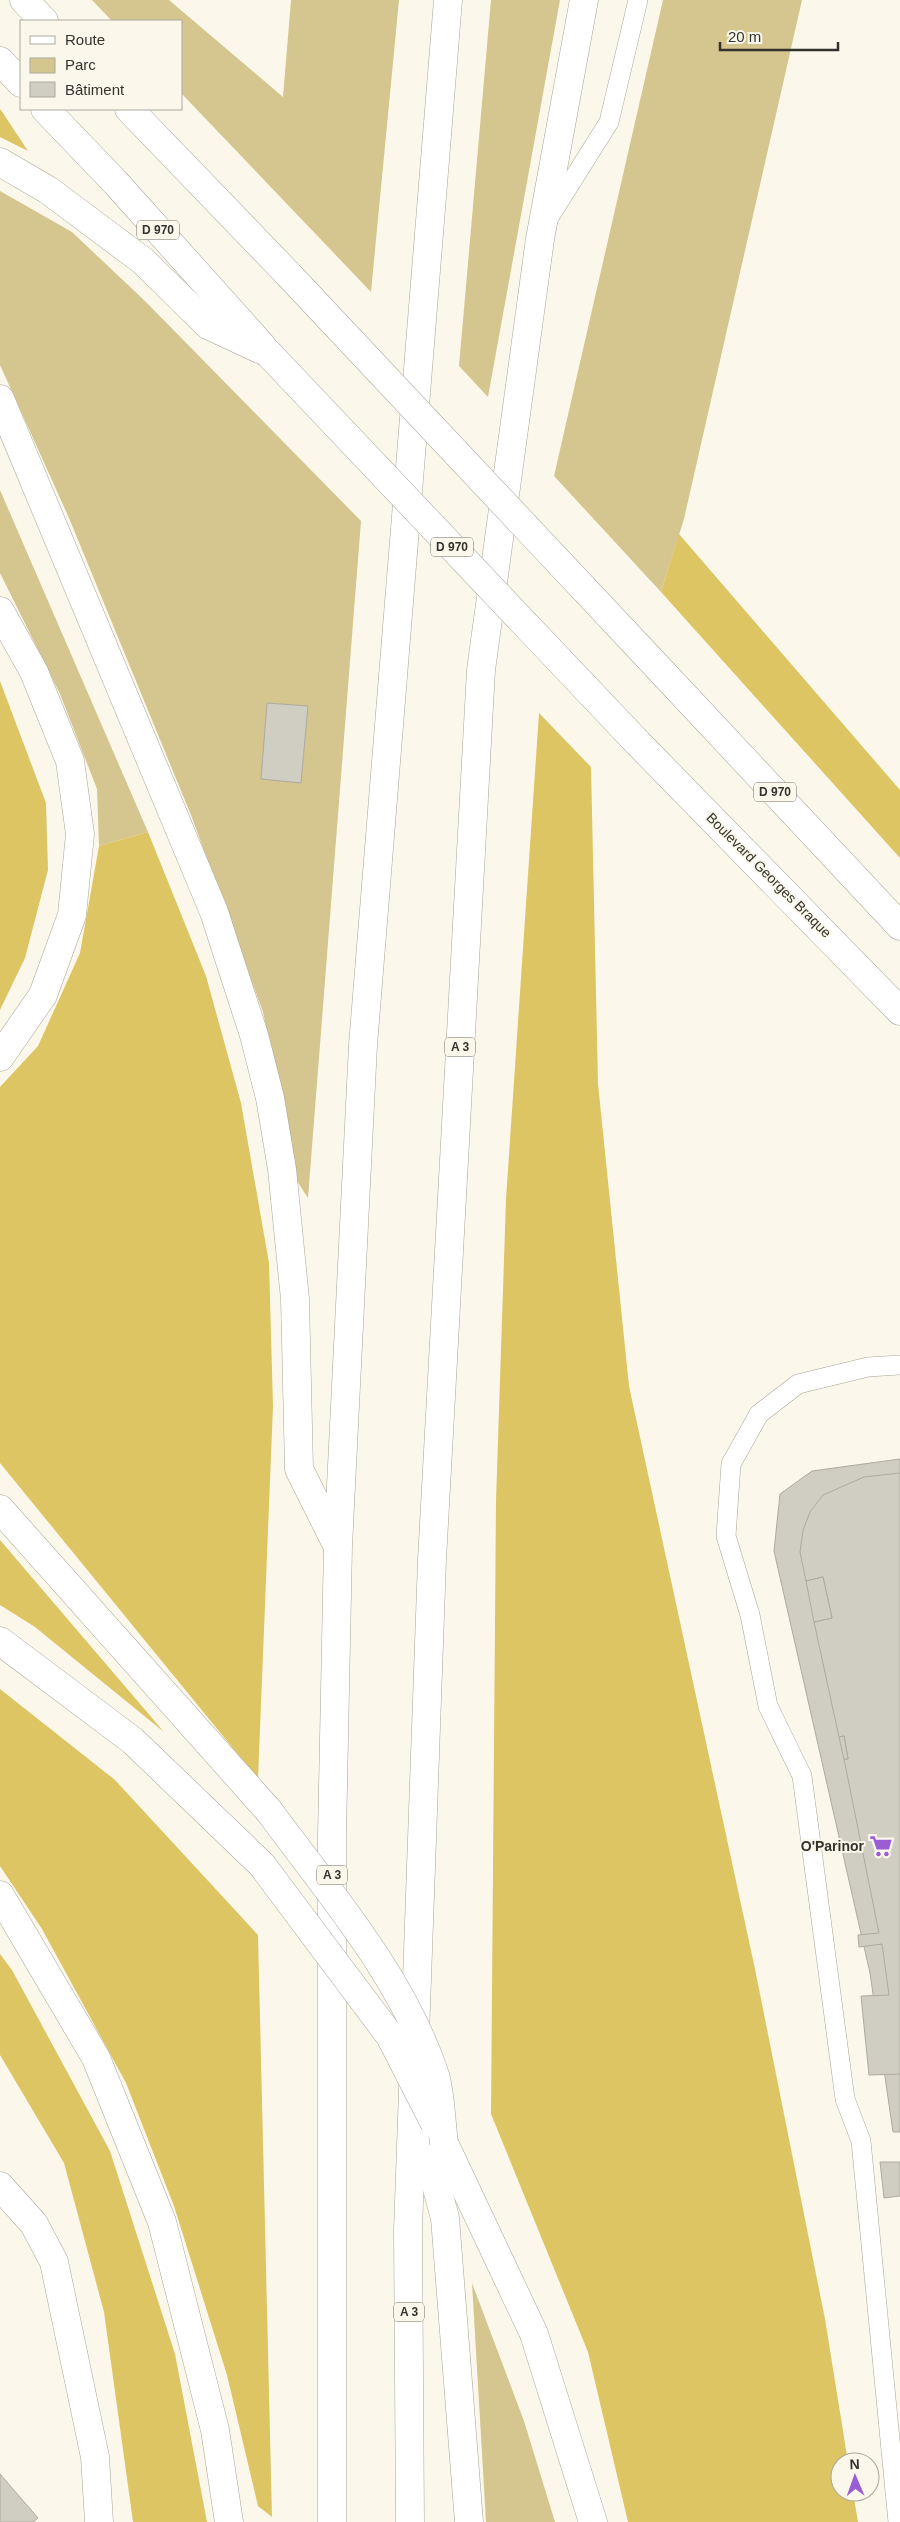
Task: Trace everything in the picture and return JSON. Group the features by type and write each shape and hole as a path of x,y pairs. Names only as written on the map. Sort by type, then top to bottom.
{"main road":[{"path":"24,0 43,20"},
{"name":"A 3","path":"332,2522 332,1835 338,1546 363,1045 448,0"},
{"name":"A 3","path":"410,2522 408,2230 432,1560 481,670 542,229 584,0"},
{"path":"0,61 20,82"},
{"name":"D 970","path":"46,110 123,191 268,353"},
{"name":"D 970","path":"130,110 289,275 900,926"},
{"path":"0,162 48,190 143,261 208,325 268,353"},
{"name":"Boulevard Georges Braque","path":"268,353 636,741 900,1011"},
{"path":"0,399 214,912 254,1035 270,1098 283,1178 295,1299 299,1469 338,1546"},
{"path":"0,611 34,672 70,761 80,834 72,915 69,924 43,995 0,1057"},
{"path":"0,1508 269,1812 370,1947 412,2018 435,2076 444,2143"},
{"path":"0,1641 133,1741 262,1865 390,2036 444,2143 534,2334 594,2522"},
{"path":"0,1895 96,2058 162,2222 215,2430 229,2522"},
{"path":"413,2102 445,2218 469,2522"},
{"path":"0,2186 34,2224 54,2262 95,2457 99,2522"}],"lane":[{"path":"542,229 609,122 638,0"},
{"path":"898,2522 861,2141 845,2100 802,1776 768,1706 750,1615 726,1536 731,1464 759,1414 798,1384 868,1367 900,1365"}],"green space":[{"path":"92,0 169,0 283,97 291,0 399,0 371,292 182,94 182,20 111,20"},
{"path":"491,0 560,0 488,397 459,366"},
{"path":"663,0 802,0 684,519 661,592 554,476"},
{"path":"0,191 72,232 145,301 361,521 308,1198 297,1181 263,1012 191,815 69,518 0,365"},
{"path":"0,490 148,832 99,846 97,789 60,694 0,573"},
{"path":"472,2283 524,2421 555,2522 486,2522"}],"shaded area":[{"path":"0,109 3,113 28,151 0,137"},
{"path":"679,534 900,790 900,858 661,592"},
{"path":"0,681 46,803 48,870 25,958 0,1010"},
{"path":"539,713 591,767 598,1084 629,1386 755,1969 825,2319 846,2452 830,2452 830,2502 855,2502 858,2522 628,2522 588,2352 491,2114 496,1501 506,1199"},
{"path":"148,832 206,976 241,1103 269,1263 273,1406 258,1779 0,1463 0,1087 38,1046 80,953 99,846"},
{"path":"0,1540 164,1732 35,1627 0,1605"},
{"path":"0,1689 115,1780 258,1935 272,2517 258,2506 227,2375 174,2206 126,2083 42,1929 0,1866"},
{"path":"0,1954 12,1970 110,2151 175,2354 207,2522 133,2522 104,2312 64,2163 0,2055"}],"building":[{"path":"267,703 308,706 301,783 261,779"},
{"name":"O'Parinor","path":"900,1459 900,2132 893,2132 870,1973 774,1551 780,1494 812,1471"},
{"name":"O'Parinor","path":"900,1473 900,2074 869,2075 861,1996 889,1995 882,1944 859,1947 858,1935 879,1933 844,1759 848,1759 844,1736 839,1737 814,1622 832,1618 823,1577 806,1581 800,1552 803,1530 810,1512 823,1495 864,1477"},
{"path":"823,1577 832,1618 814,1622 806,1581"},
{"path":"844,1736 848,1759 844,1759 839,1737"},
{"path":"880,2162 900,2162 900,2196 884,2198"},
{"path":"0,2474 38,2518 33,2522 0,2522"}],"place":[{"name":"O'Parinor","path":"881,1846"}]}
